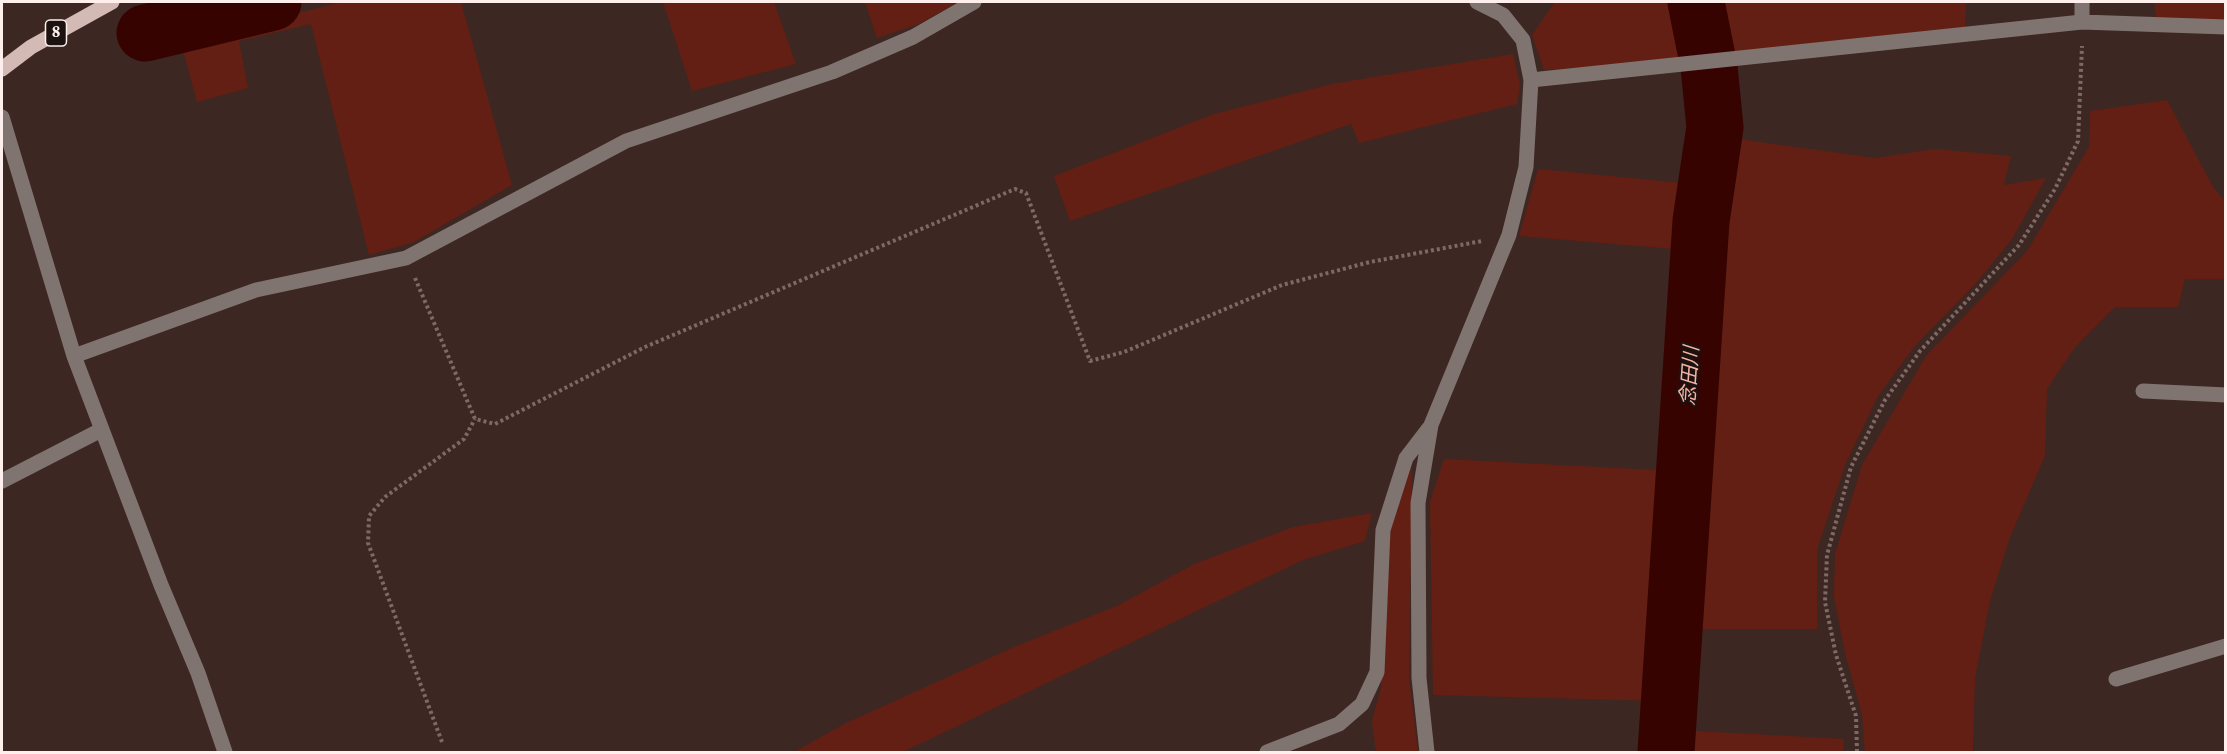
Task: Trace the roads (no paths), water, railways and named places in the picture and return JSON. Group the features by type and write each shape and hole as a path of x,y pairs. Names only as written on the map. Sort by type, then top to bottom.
{"main road":[{"name":"8","path":"2,69 31,47 112,2"}],"street":[{"path":"74,356 256,290 406,258 626,141 832,72 913,38 974,2"},
{"path":"1427,753 1419,678 1418,503 1431,425 1509,236 1526,167 1532,80 1523,40 1503,15 1477,2"},
{"path":"2082,2 2082,22"},
{"path":"1532,80 2082,22 2226,27"},
{"path":"2,117 74,356 161,585 198,673 225,753"},
{"path":"2143,391 2226,395"},
{"path":"1267,753 1339,724 1362,704 1377,672 1383,530 1406,458 1431,425"},
{"path":"2,481 101,430"},
{"path":"2116,679 2226,646"}],"waterway":[{"name":"念田川","path":"145,33 273,2"},
{"name":"念田川","path":"1666,752 1701,221 1715,127 1709,67 1696,2"}]}
